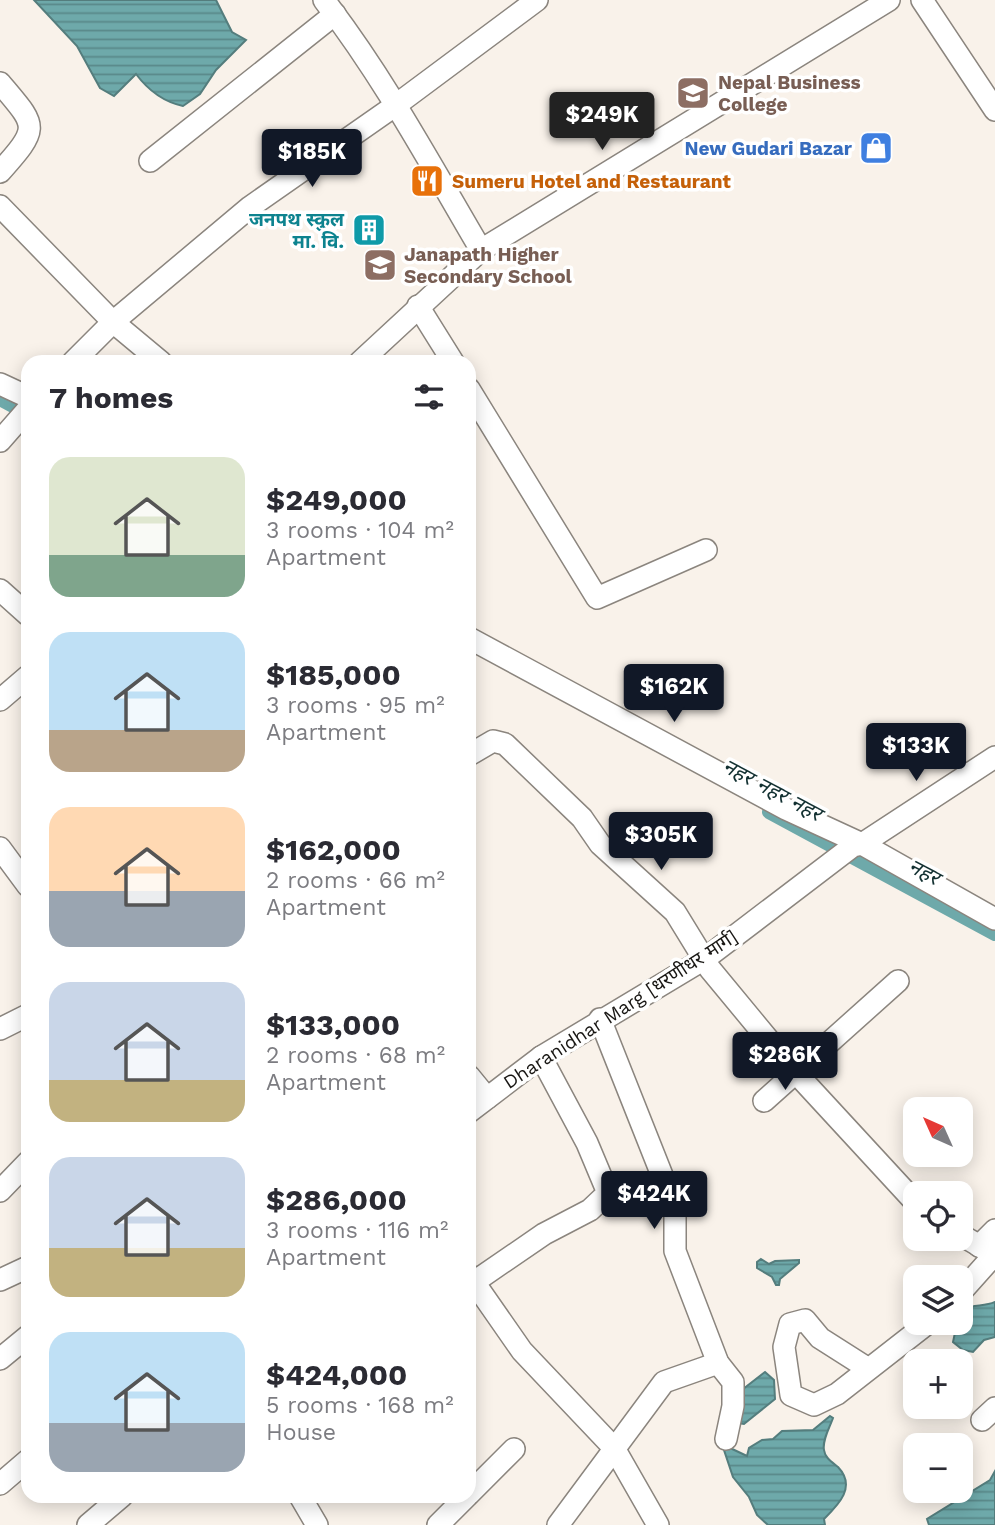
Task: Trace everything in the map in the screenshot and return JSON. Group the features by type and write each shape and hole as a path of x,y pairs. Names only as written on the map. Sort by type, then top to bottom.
{"street":[{"path":"80,355 113,321 250,207 396,105 537,0"},
{"path":"367,355 481,250 889,0"},
{"path":"922,0 995,110"},
{"path":"149,161 330,7 396,105 481,250"},
{"path":"0,83 30,118 30,130 20,150 0,172"},
{"path":"0,206 113,321 154,355"},
{"path":"418,306 449,355"},
{"path":"0,384 21,394"},
{"path":"476,400 597,598 706,550"},
{"path":"0,441 21,417"},
{"path":"0,590 21,609"},
{"path":"476,642 786,809 851,849 995,919"},
{"path":"0,700 21,682"},
{"path":"476,751 493,741 505,744 582,818 600,844 675,912 706,958 710,969 796,1073 903,1189"},
{"name":"Dharanidhar Marg [धरणीधर मार्ग]","path":"476,1106 541,1057 600,1019 706,958 798,885 995,757"},
{"path":"0,848 21,876"},
{"path":"764,1101 898,981"},
{"path":"0,1029 21,1018"},
{"path":"600,1019 675,1208 675,1251 718,1363 733,1382 733,1406 726,1439"},
{"path":"476,1275 590,1210 608,1194 587,1143 541,1057"},
{"path":"476,1084 487,1097"},
{"path":"0,1191 21,1169"},
{"path":"973,1275 990,1252 995,1230"},
{"path":"973,1242 990,1252"},
{"path":"0,1280 21,1270"},
{"path":"476,1285 522,1351 614,1448 658,1525"},
{"path":"864,1366 820,1338 805,1320 790,1324 784,1347 791,1395 814,1405 836,1394 912,1335"},
{"path":"0,1359 21,1342"},
{"path":"558,1525 587,1490 614,1448 664,1382 718,1363"},
{"path":"476,1487 514,1449"},
{"path":"0,1484 21,1466"},
{"path":"88,1525 114,1503"},
{"path":"304,1503 317,1525"},
{"path":"438,1525 460,1503"}],"water":[{"path":"34,0 216,0 232,32 246,40 216,70 200,94 183,106 169,102 157,94 136,74 114,96 100,88 77,46"},
{"path":"761,1259 769,1264 775,1261 799,1260 799,1263 776,1285 772,1277 757,1268 757,1262"},
{"path":"995,1302 995,1337 984,1340 973,1352 973,1349 962,1349 953,1342 954,1335 973,1335 973,1307"},
{"path":"765,1372 774,1380 775,1399 744,1424 738,1423 735,1417 744,1406 738,1399 738,1393"},
{"path":"830,1416 833,1418 825,1438 824,1450 827,1458 843,1474 846,1489 843,1495 824,1519 825,1525 768,1525 757,1515 749,1497 733,1477 724,1450 728,1447 747,1456 749,1448 762,1440 773,1439 782,1431 813,1430"},
{"path":"995,1471 995,1525 929,1525 927,1519 953,1503 973,1503 973,1491 990,1480"}],"waterway":[{"name":"नहर नहर नहर","path":"0,399 21,410"},
{"name":"नहर","path":"769,812 995,934"}],"place":[{"name":"Nepal Business College","path":"693,93"},
{"name":"New Gudari Bazar","path":"876,148"},
{"name":"Sumeru Hotel and Restaurant","path":"427,181"},
{"name":"जनपथ स्कुल मा. वि.","path":"369,230"},
{"name":"Janapath Higher Secondary School","path":"380,265"}]}
